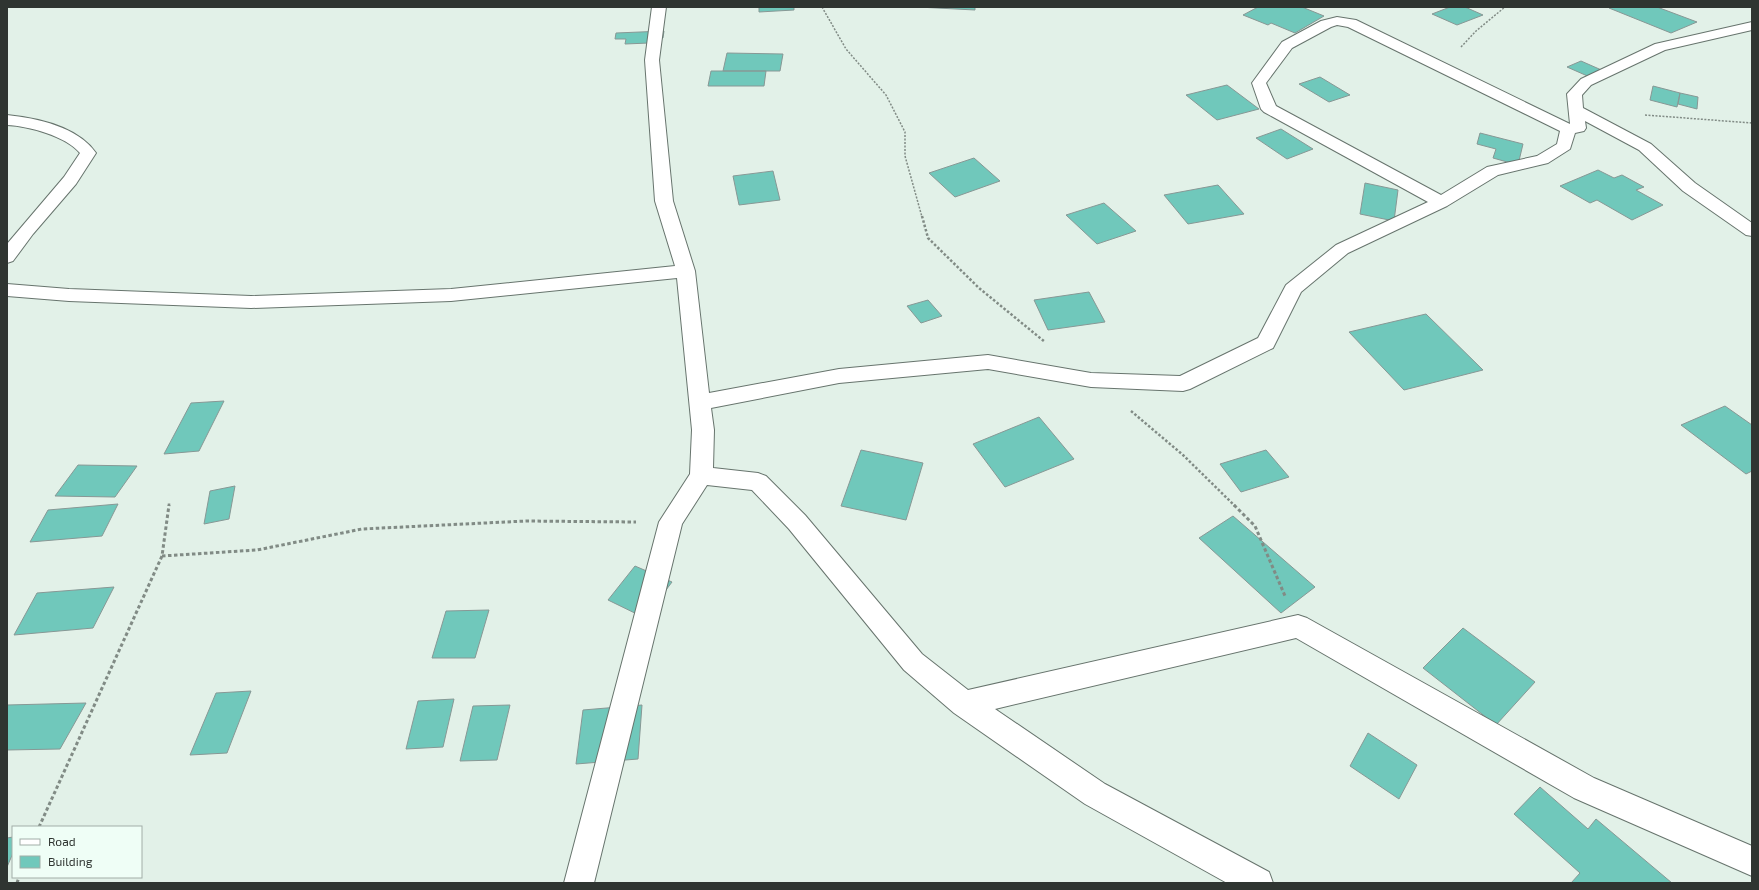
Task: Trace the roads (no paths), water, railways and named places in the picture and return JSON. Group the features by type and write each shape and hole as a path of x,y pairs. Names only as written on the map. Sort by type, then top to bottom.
{"street":[{"path":"579,883 671,522 701,475 703,430 701,402 686,271 664,201 652,60 659,7"},
{"path":"1441,202 1269,109 1259,83 1287,45 1326,24 1337,21 1351,23 1568,129 1578,128 1574,94 1586,82 1660,47 1752,26"},
{"path":"1576,110 1645,146 1689,187 1752,231"},
{"path":"7,120 17,120 52,131 79,143 88,153 62,190 17,242 7,257"},
{"path":"701,402 839,376 988,362 1091,380 1183,384 1266,343 1293,289 1342,249 1441,202 1493,170 1542,160 1564,146 1568,129"},
{"path":"7,290 69,295 251,302 451,295 686,271"},
{"path":"701,475 758,482 797,522 913,662 964,704 1095,794 1258,883"},
{"path":"964,704 1298,626 1584,788 1752,861"}]}
